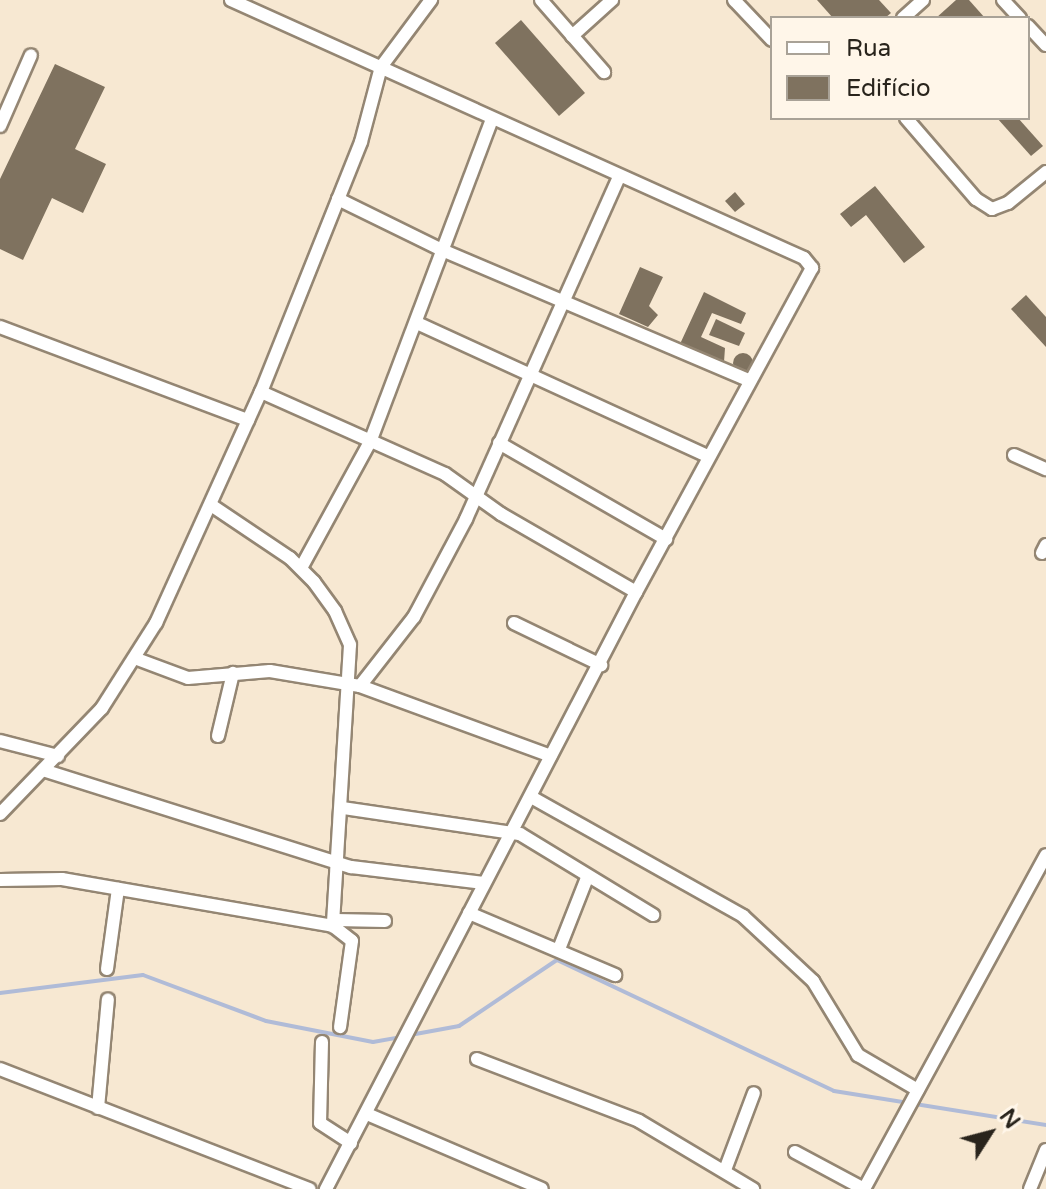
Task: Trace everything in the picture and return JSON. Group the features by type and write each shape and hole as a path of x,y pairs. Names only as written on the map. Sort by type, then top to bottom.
{"street":[{"path":"231,0 809,262 810,275 708,456 326,1189"},
{"path":"0,814 58,756 137,659 261,392 365,127 381,67 431,0"},
{"path":"541,0 604,72"},
{"path":"572,36 612,0"},
{"path":"734,0 770,38"},
{"path":"905,16 923,0"},
{"path":"1003,0 1018,16"},
{"path":"1030,28 1046,45"},
{"path":"0,126 31,55"},
{"path":"301,568 370,442 492,119"},
{"path":"908,120 976,199 992,209 1008,203 1046,172"},
{"path":"354,685 422,604 531,375 619,177"},
{"path":"338,199 442,250 749,380"},
{"path":"417,323 708,456"},
{"path":"0,327 248,420"},
{"path":"261,392 476,494 501,514 636,592"},
{"path":"499,443 666,539"},
{"path":"1014,455 1046,469"},
{"path":"211,505 301,568 325,595 345,630 354,685 335,923 352,941 340,1027"},
{"path":"514,623 601,665"},
{"path":"137,659 188,678 282,672 354,685 551,756"},
{"path":"218,736 233,673"},
{"path":"0,741 58,756"},
{"path":"43,770 351,867 484,883"},
{"path":"531,797 743,916 813,981 858,1055 916,1093"},
{"path":"343,808 495,833 512,831 653,915"},
{"path":"795,1152 864,1189 1046,855"},
{"path":"0,880 47,878 335,923 385,921"},
{"path":"559,949 587,878"},
{"path":"107,969 118,889"},
{"path":"469,913 615,975"},
{"path":"98,1108 108,999"},
{"path":"322,1042 320,1123 351,1143"},
{"path":"477,1059 639,1121 753,1189"},
{"path":"0,1069 310,1189"},
{"path":"725,1170 754,1093"},
{"path":"367,1114 542,1189"},
{"path":"1030,1189 1046,1150"}],"building":[{"path":"817,0 879,0 891,13 887,16 831,16"},
{"path":"956,0 969,0 983,16 938,16"},
{"path":"521,20 585,93 559,116 495,43"},
{"path":"55,64 105,87 75,149 106,164 83,213 52,198 23,260 0,249 0,179"},
{"path":"999,120 1020,120 1043,146 1031,156"},
{"path":"875,186 925,247 904,263 866,215 851,227 840,214"},
{"path":"735,192 745,204 735,212 725,201"},
{"path":"640,267 663,277 649,306 658,315 648,327 619,314"},
{"path":"704,292 746,313 741,324 712,313 701,337 725,348 724,362 680,344"},
{"path":"1026,295 1046,317 1046,347 1011,309"},
{"path":"716,319 745,333 739,346 709,335"},
{"path":"739,353 747,353 753,363 747,373 739,373 733,367 733,359"}],"waterway":[{"path":"410,1035 459,1026 557,960 834,1091 1046,1125"},
{"path":"0,993 143,975 266,1021 373,1042 401,1037"}]}
